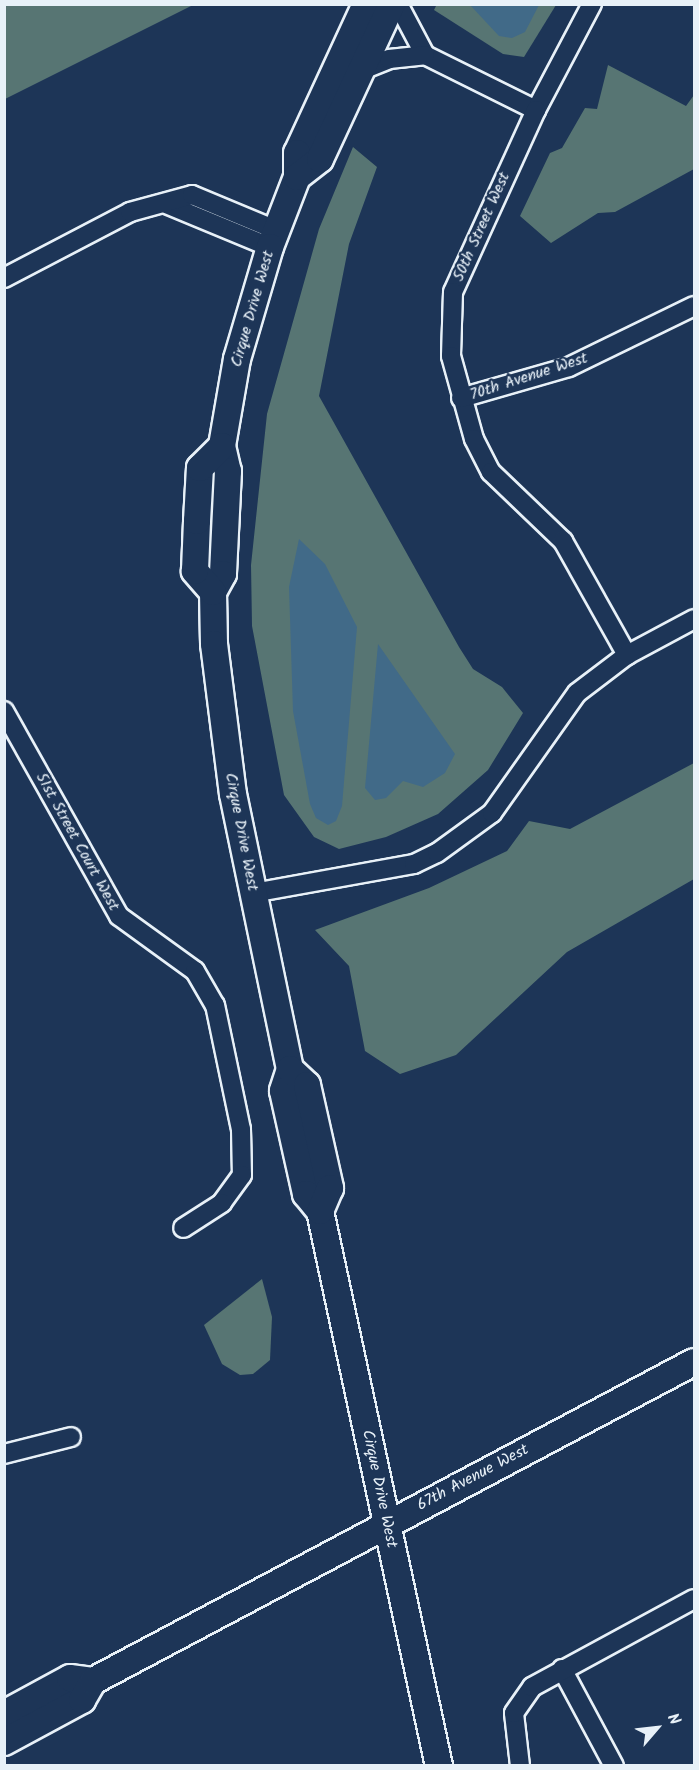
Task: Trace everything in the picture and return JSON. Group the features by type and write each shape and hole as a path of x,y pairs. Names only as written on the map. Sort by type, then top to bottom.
{"main road":[{"name":"Cirque Drive West","path":"366,4 297,153 297,177 273,239 237,359 222,446 228,471 223,574 213,592 224,743 253,893 290,1069 307,1085 330,1188 320,1211 440,1766"},
{"name":"Cirque Drive West","path":"297,177 320,159 393,4"},
{"name":"67th Avenue West","path":"4,1742 82,1700 93,1681 694,1362"},
{"name":"67th Avenue West","path":"4,1714 70,1678 93,1681"}],"street":[{"path":"398,4 425,55"},
{"name":"50th Street West","path":"592,4 536,110 453,292 450,346 461,398 491,472 563,541 627,655"},
{"path":"360,71 389,59 425,55 536,110"},
{"path":"4,278 130,212 196,196 273,239"},
{"name":"70th Avenue West","path":"461,398 569,367 694,306"},
{"path":"253,893 414,864 437,853 492,813 558,714 627,655 694,618"},
{"name":"51st Street Court West","path":"4,711 119,916 195,971 215,1005 241,1129 242,1175 222,1203 183,1228"},
{"path":"4,1454 71,1437"},
{"path":"520,1766 514,1713 532,1687 694,1599"},
{"path":"562,1669 614,1766"}],"green space":[{"path":"5,4 192,4 193,5 5,99"},
{"path":"437,4 556,5 524,57 503,54 434,10"},
{"path":"608,65 686,106 694,95 694,169 615,212 598,213 551,243 520,216 550,153 562,148 585,108 597,109"},
{"path":"353,147 377,167 349,244 319,396 473,669 502,687 523,713 488,770 438,814 386,837 339,849 314,837 284,795 252,626 251,565 267,414 319,229"},
{"path":"694,763 694,879 567,952 456,1055 400,1074 365,1051 349,966 315,930 429,888 507,851 529,821 570,829"},
{"path":"262,1279 272,1317 270,1360 253,1374 240,1375 222,1364 204,1325"}],"water":[{"path":"470,5 539,5 525,32 512,38 499,36"},
{"path":"299,539 325,564 357,627 342,806 336,821 328,825 316,818 310,804 293,711 289,587"},
{"path":"378,644 455,754 445,773 423,787 403,781 386,798 375,800 365,788"}]}
